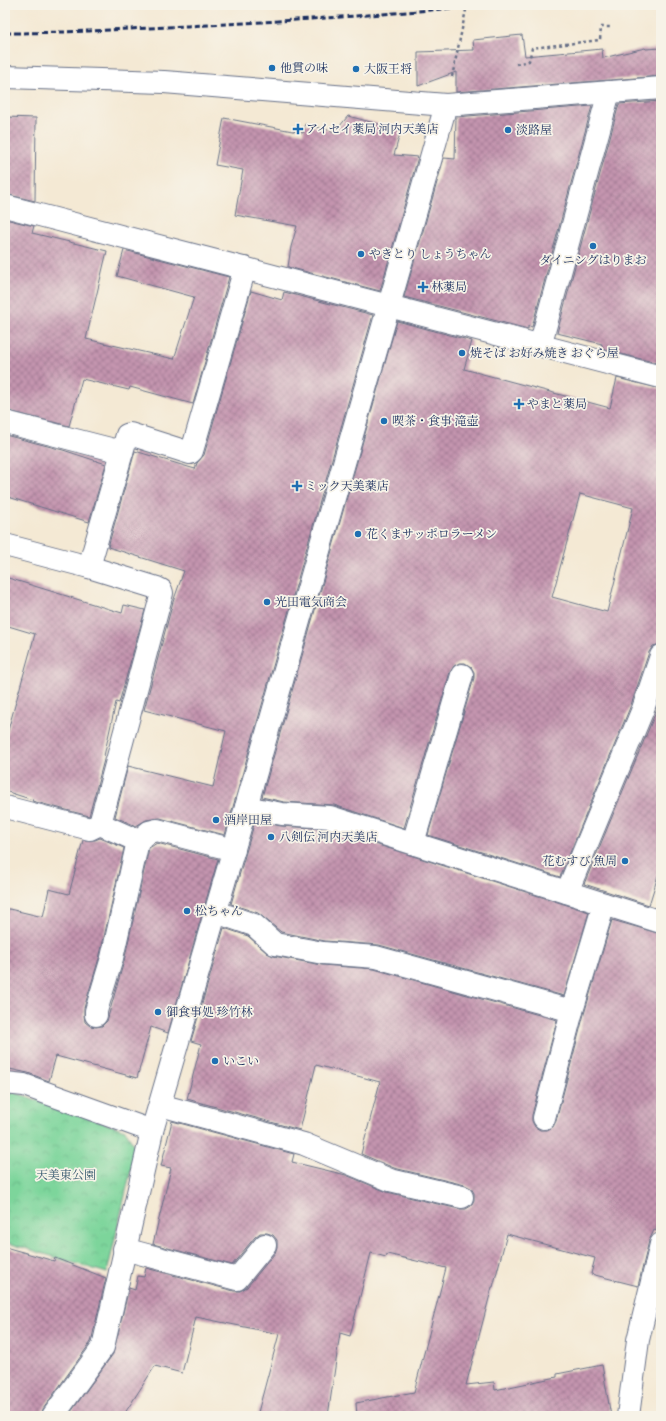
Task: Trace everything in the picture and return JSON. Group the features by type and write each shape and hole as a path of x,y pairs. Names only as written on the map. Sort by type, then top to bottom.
{"street":[{"path":"5,77 164,82 446,105 661,88"},
{"path":"540,346 609,92"},
{"path":"53,1416 103,1347 124,1249 152,1131 234,850 446,105"},
{"path":"5,206 661,377"},
{"path":"89,567 127,435 130,434 190,453 192,451 245,268"},
{"path":"5,422 122,452"},
{"path":"5,545 89,567 161,590 162,593 100,824"},
{"path":"567,892 643,709 661,656"},
{"path":"413,843 462,675"},
{"path":"5,807 90,828 100,824 138,840"},
{"path":"246,807 282,814 330,817 661,922"},
{"path":"96,1015 112,958 138,840 149,832 157,830 234,850"},
{"path":"544,1118 572,1011 604,904"},
{"path":"216,912 254,925 275,944 323,953 376,957 572,1011"},
{"path":"5,1083 24,1085 152,1131"},
{"path":"160,1105 304,1144 390,1180 462,1197"},
{"path":"628,1416 638,1340 661,1244"},
{"path":"124,1249 237,1279 265,1245"}],"path":[{"path":"446,105 467,5"},
{"path":"516,64 529,61 532,48 600,40 601,27 611,27"}],"green space":[{"name":"天美東公園","path":"5,1091 13,1092 125,1130 136,1148 107,1273 5,1242"}],"building":[{"path":"522,35 525,56 602,49 603,58 645,48 661,48 661,76 456,92 456,72 418,86 418,52 474,50 473,40"},
{"path":"661,101 661,364 601,349 602,344 557,333 619,104"},
{"path":"592,106 532,327 528,326 528,329 404,297 444,158 455,159 456,117"},
{"path":"348,116 401,130 394,155 418,157 380,291 288,267 291,247 297,226 235,215 243,170 215,165 224,118 303,133 305,124 335,132"},
{"path":"5,117 36,118 35,201 5,194"},
{"path":"5,219 34,226 32,233 107,251 86,339 174,359 194,297 117,276 124,250 229,277 193,404 130,387 129,390 82,379 69,426 5,410"},
{"path":"251,291 282,300 284,292 373,315 225,835 160,818 146,820 136,826 115,817 128,766 213,787 226,731 144,710 173,602 184,571 108,547 135,451 195,469 197,463 204,455"},
{"path":"397,321 472,341 464,369 610,408 617,378 661,389 661,644 653,646 649,652 631,705 560,877 428,835 474,678 474,672 471,667 465,663 459,663 454,666 450,672 404,828 334,805 284,802 262,797","holes":["580,494 633,508 607,612 552,597"]},
{"path":"5,435 63,450 106,464 89,522 5,496"},
{"path":"5,577 122,613 124,605 145,610 119,703 116,702 105,756 89,816 32,801 33,800 5,791 5,741 35,634 5,625"},
{"path":"661,695 661,866 649,905 584,884 655,714"},
{"path":"255,821 281,826 328,829 589,912 564,996 379,945 325,941 281,932 258,913 231,904"},
{"path":"100,838 124,848 100,955 84,1008 85,1022 90,1026 102,1026 107,1021 124,961 149,848 157,843 218,859 168,1033 151,1027 137,1078 56,1056 49,1081 28,1073 5,1068 5,908 43,917 49,889 69,894 83,840 95,840"},
{"path":"612,920 661,934 661,1209 656,1231 654,1230 649,1241 638,1286 591,1274 595,1258 507,1234 466,1385 494,1382 495,1390 557,1377 557,1374 602,1365 611,1416 357,1416 356,1403 414,1392 446,1268 387,1254 386,1257 371,1253 350,1336 340,1333 328,1416 257,1416 279,1334 196,1317 182,1373 155,1366 123,1416 68,1416 113,1354 129,1288 135,1290 138,1276 144,1277 146,1268 234,1291 240,1291 247,1287 275,1253 277,1240 273,1235 267,1233 260,1233 255,1237 232,1265 153,1244 171,1168 161,1166 172,1121 294,1154 292,1162 346,1175 387,1192 459,1209 466,1209 471,1206 474,1200 474,1193 471,1188 465,1185 394,1168 361,1154 380,1082 316,1065 300,1130 187,1099 201,1044 191,1041 224,928 248,936 267,953 273,956 322,965 374,969 557,1020 532,1115 532,1121 535,1127 540,1130 547,1130 553,1127 556,1121 584,1014"},
{"path":"5,1247 54,1261 55,1258 106,1278 91,1342 43,1409 41,1416 5,1416"}],"railway":[{"path":"5,33 96,31 261,22 372,15 483,5"}],"place":[{"name":"他貫の味","path":"272,68"},
{"name":"大阪王将","path":"356,69"},
{"name":"アイセイ薬局 河内天美店","path":"298,129"},
{"name":"淡路屋","path":"508,130"},
{"name":"ダイニングはりまお","path":"593,246"},
{"name":"やきとり しょうちゃん","path":"361,254"},
{"name":"林薬局","path":"423,287"},
{"name":"焼そば お好み焼き おぐら屋","path":"462,353"},
{"name":"やまと薬局","path":"519,404"},
{"name":"喫茶・食事 滝壺","path":"384,421"},
{"name":"ミック天美薬店","path":"297,486"},
{"name":"花くまサッポロラーメン","path":"358,534"},
{"name":"光田電気商会","path":"267,602"},
{"name":"酒岸田屋","path":"216,820"},
{"name":"八剣伝 河内天美店","path":"271,837"},
{"name":"花むすび 魚周","path":"625,861"},
{"name":"松ちゃん","path":"187,911"},
{"name":"御食事処 珍竹林","path":"158,1012"},
{"name":"いこい","path":"215,1061"}]}
